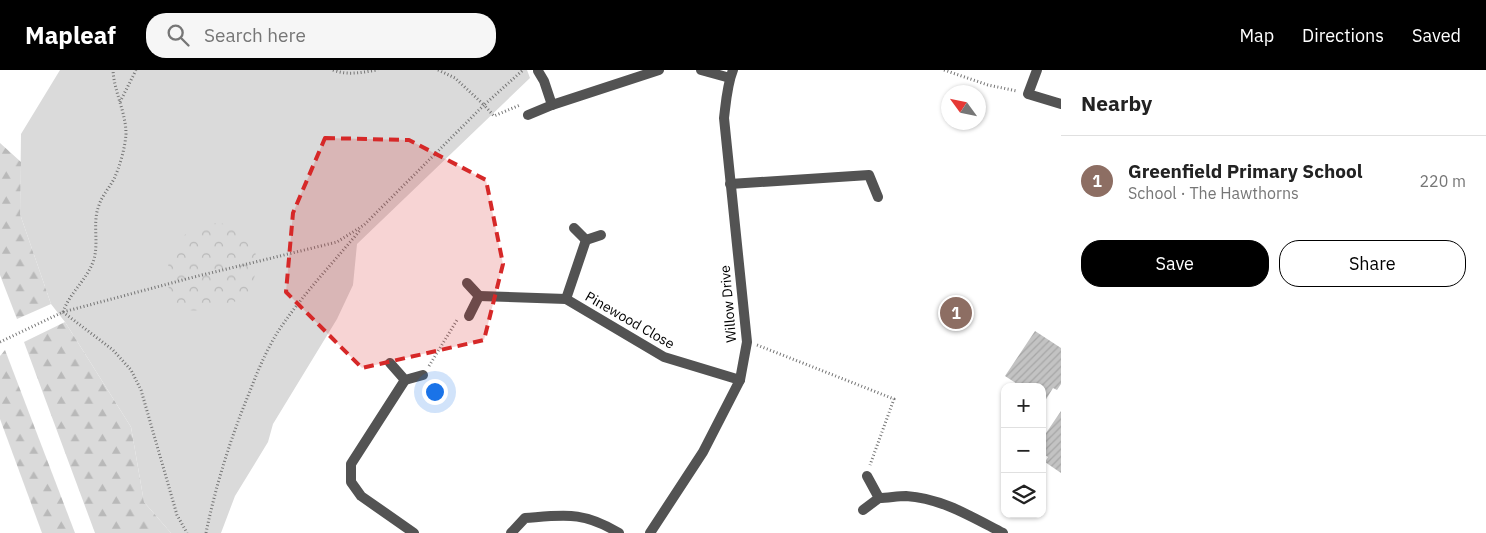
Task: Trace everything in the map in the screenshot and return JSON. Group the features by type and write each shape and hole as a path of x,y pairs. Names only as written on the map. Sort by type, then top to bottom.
{"street":[{"path":"528,115 552,105 659,70"},
{"path":"701,70 732,74"},
{"path":"1037,70 1028,94 1061,104"},
{"path":"538,72 544,81 552,105"},
{"name":"Willow Drive","path":"650,533 702,452 740,380 747,342 724,118 732,74"},
{"path":"730,184 870,175 878,197"},
{"path":"574,228 586,240 601,234"},
{"name":"Pinewood Close","path":"566,299 586,240"},
{"path":"467,283 479,296 469,316"},
{"name":"Pinewood Close","path":"479,296 566,299 664,357 740,380"},
{"path":"390,363 405,380"},
{"path":"414,533 360,496 351,482 351,464 405,380 423,375"},
{"path":"866,476 879,498"},
{"path":"863,510 879,498 905,496 936,501 965,513 1003,533"},
{"path":"511,533 525,518 570,514 602,523 619,533"}],"path":[{"path":"63,312 66,303 87,276 94,259 96,218 99,205 115,177 126,136 113,70"},
{"path":"120,102 136,70"},
{"path":"333,70 341,73 357,74 378,70"},
{"path":"438,70 455,78 494,116 522,105 528,115"},
{"path":"206,533 226,455 265,354 280,329 364,225 484,105 523,70"},
{"path":"944,70 988,85 1028,94"},
{"path":"0,342 63,312 194,276 337,242 364,225"},
{"path":"63,312 113,350 131,370 143,396 177,515 186,533"},
{"path":"423,375 458,318 469,316"},
{"path":"747,342 894,400 866,476"}],"highlighted area":[{"path":"325,138 409,140 486,180 503,264 484,340 362,368 286,292 293,213"}],"green space":[{"path":"60,70 527,70 530,78 357,244 353,285 337,319 273,424 268,442 235,496 221,533 171,533 144,502 131,427 65,322 51,304 20,214 21,134"},
{"path":"0,143 21,162 20,214 51,304 17,319 0,275"},
{"path":"206,223 234,224 247,228 255,252 254,278 248,293 239,300 208,309 190,310 180,305 171,294 167,280 168,265 175,246 183,236 194,228"},
{"path":"65,322 131,427 144,502 171,533 95,533 24,342"},
{"path":"5,350 75,533 42,533 0,419 0,356"}],"building":[{"path":"1035,331 1061,348 1061,384 1057,390 1053,388 1046,399 1046,383 1016,383 1005,376"},
{"path":"1061,411 1061,473 1046,463 1048,457 1046,456 1046,433"}],"place":[{"name":"Greenfield Primary School","path":"956,313"}]}
